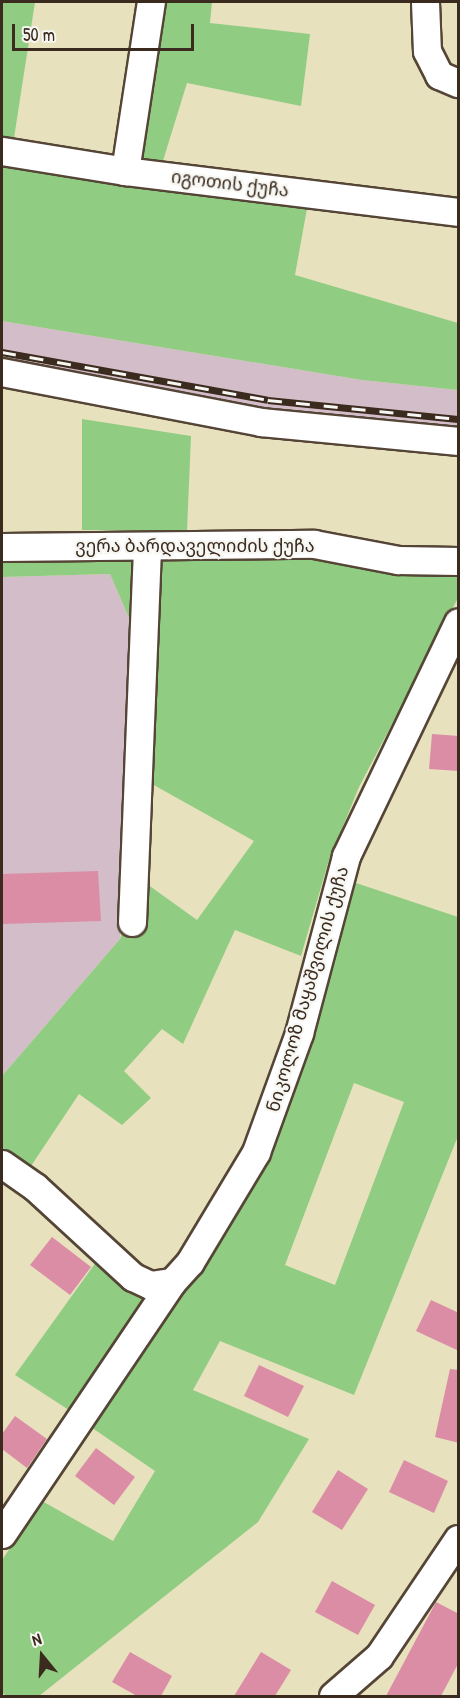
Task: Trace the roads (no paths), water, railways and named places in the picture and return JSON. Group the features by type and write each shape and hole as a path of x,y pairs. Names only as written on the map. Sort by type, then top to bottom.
{"street":[{"path":"125,171 151,2"},
{"path":"424,2 428,51 439,75 459,83"},
{"name":"იგოთის ქუჩა","path":"2,151 125,171 459,212"},
{"path":"2,372 261,422 459,441"},
{"name":"ვერა ბარდაველიძის ქუჩა","path":"2,547 314,544 398,560 459,561"},
{"path":"132,922 147,546"},
{"name":"ნიკოლოზ მაყაშვილის ქუჩა","path":"2,1534 172,1282 190,1262 270,1123 346,856 459,622"},
{"path":"2,1164 35,1187 133,1277 150,1285 172,1282"},
{"path":"333,1696 379,1656 459,1539"}],"railway":[{"path":"2,352 268,400 458,419"}]}
